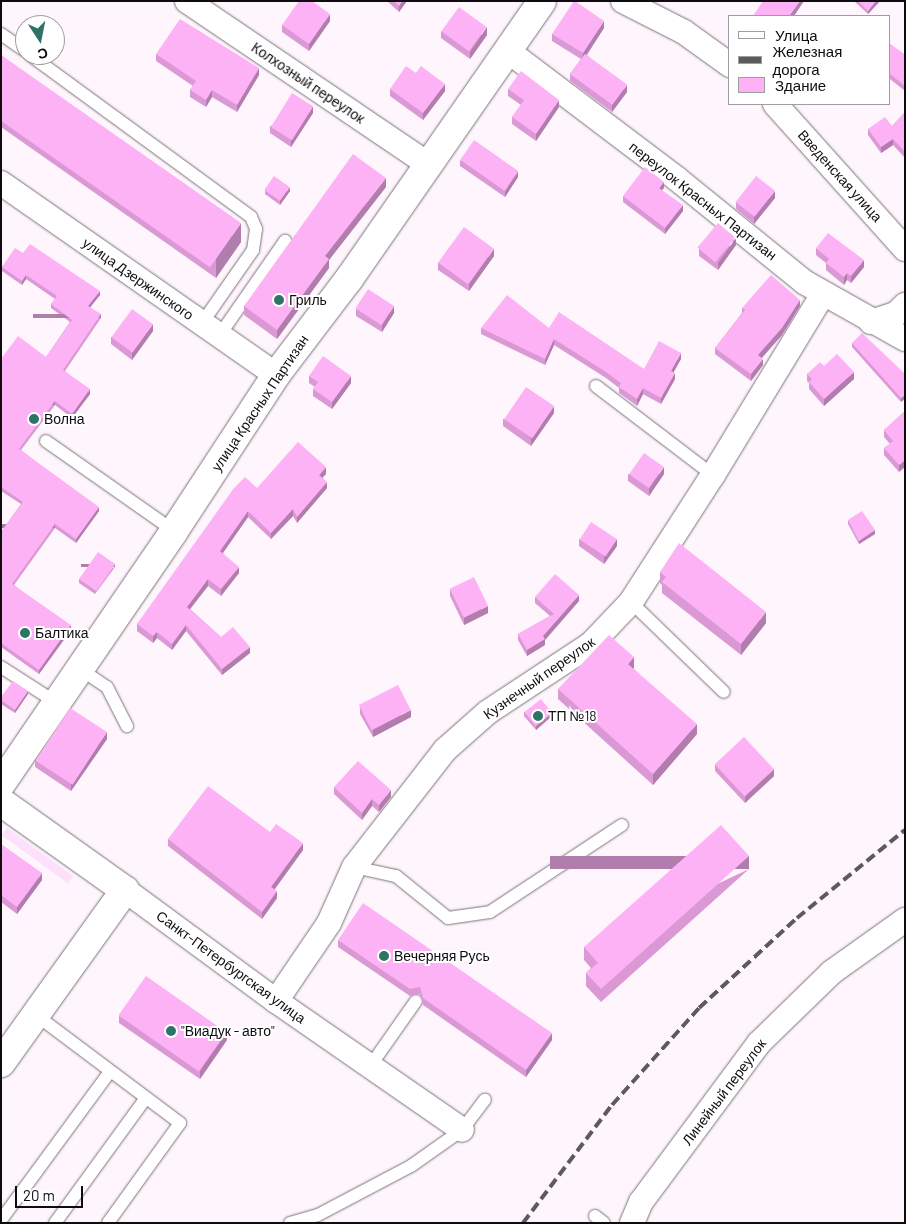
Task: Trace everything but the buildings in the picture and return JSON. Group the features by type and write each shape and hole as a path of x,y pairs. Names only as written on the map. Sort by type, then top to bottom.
{"street":[{"name":"Колхозный переулок","path":"187,1 428,164"},
{"name":"улица Красных Партизан","path":"1,784 174,531 276,375 349,279 542,1"},
{"path":"623,1 684,32 728,64"},
{"name":"переулок Красных Партизан","path":"508,51 823,294 905,339"},
{"name":"Введенская улица","path":"776,105 905,249"},
{"name":"улица Дзержинского","path":"1,183 276,375"},
{"name":"Кузнечный переулок","path":"276,1001 329,922 354,867 445,750 488,712 590,644 631,602 713,475 823,294"},
{"path":"871,322 896,314 905,305"},
{"name":"Санкт-Петербургская улица","path":"1,802 276,1001 371,1065 462,1130"},
{"path":"1,1063 125,890"},
{"name":"Линейный переулок","path":"632,1223 641,1202 759,1043 832,972 905,920"}],"lane":[{"path":"1,34 15,44"},
{"path":"44,65 251,218 256,230 253,250 211,330"},
{"path":"211,330 285,241"},
{"path":"596,386 713,475"},
{"path":"46,441 174,531"},
{"path":"631,602 724,692"},
{"path":"1,667 57,703"},
{"path":"80,669 107,687 127,726"},
{"path":"354,867 396,876 448,918 490,912 622,825"},
{"path":"371,1065 416,1001"},
{"path":"36,1015 180,1124 108,1223"},
{"path":"1,1220 109,1072"},
{"path":"56,1223 145,1099"},
{"path":"290,1223 317,1219 411,1166 462,1130 485,1100"}],"shaded area":[{"path":"7,828 73,876 68,883 2,835"}],"railway":[{"path":"523,1223 612,1105 699,1008 797,918 905,830"}],"place":[{"name":"Гриль","path":"279,300"},
{"name":"Волна","path":"34,419"},
{"name":"Балтика","path":"25,633"},
{"name":"ТП №18","path":"538,716"},
{"name":"Вечерняя Русь","path":"384,956"},
{"name":"\"Виадук - авто\"","path":"171,1031"}]}
